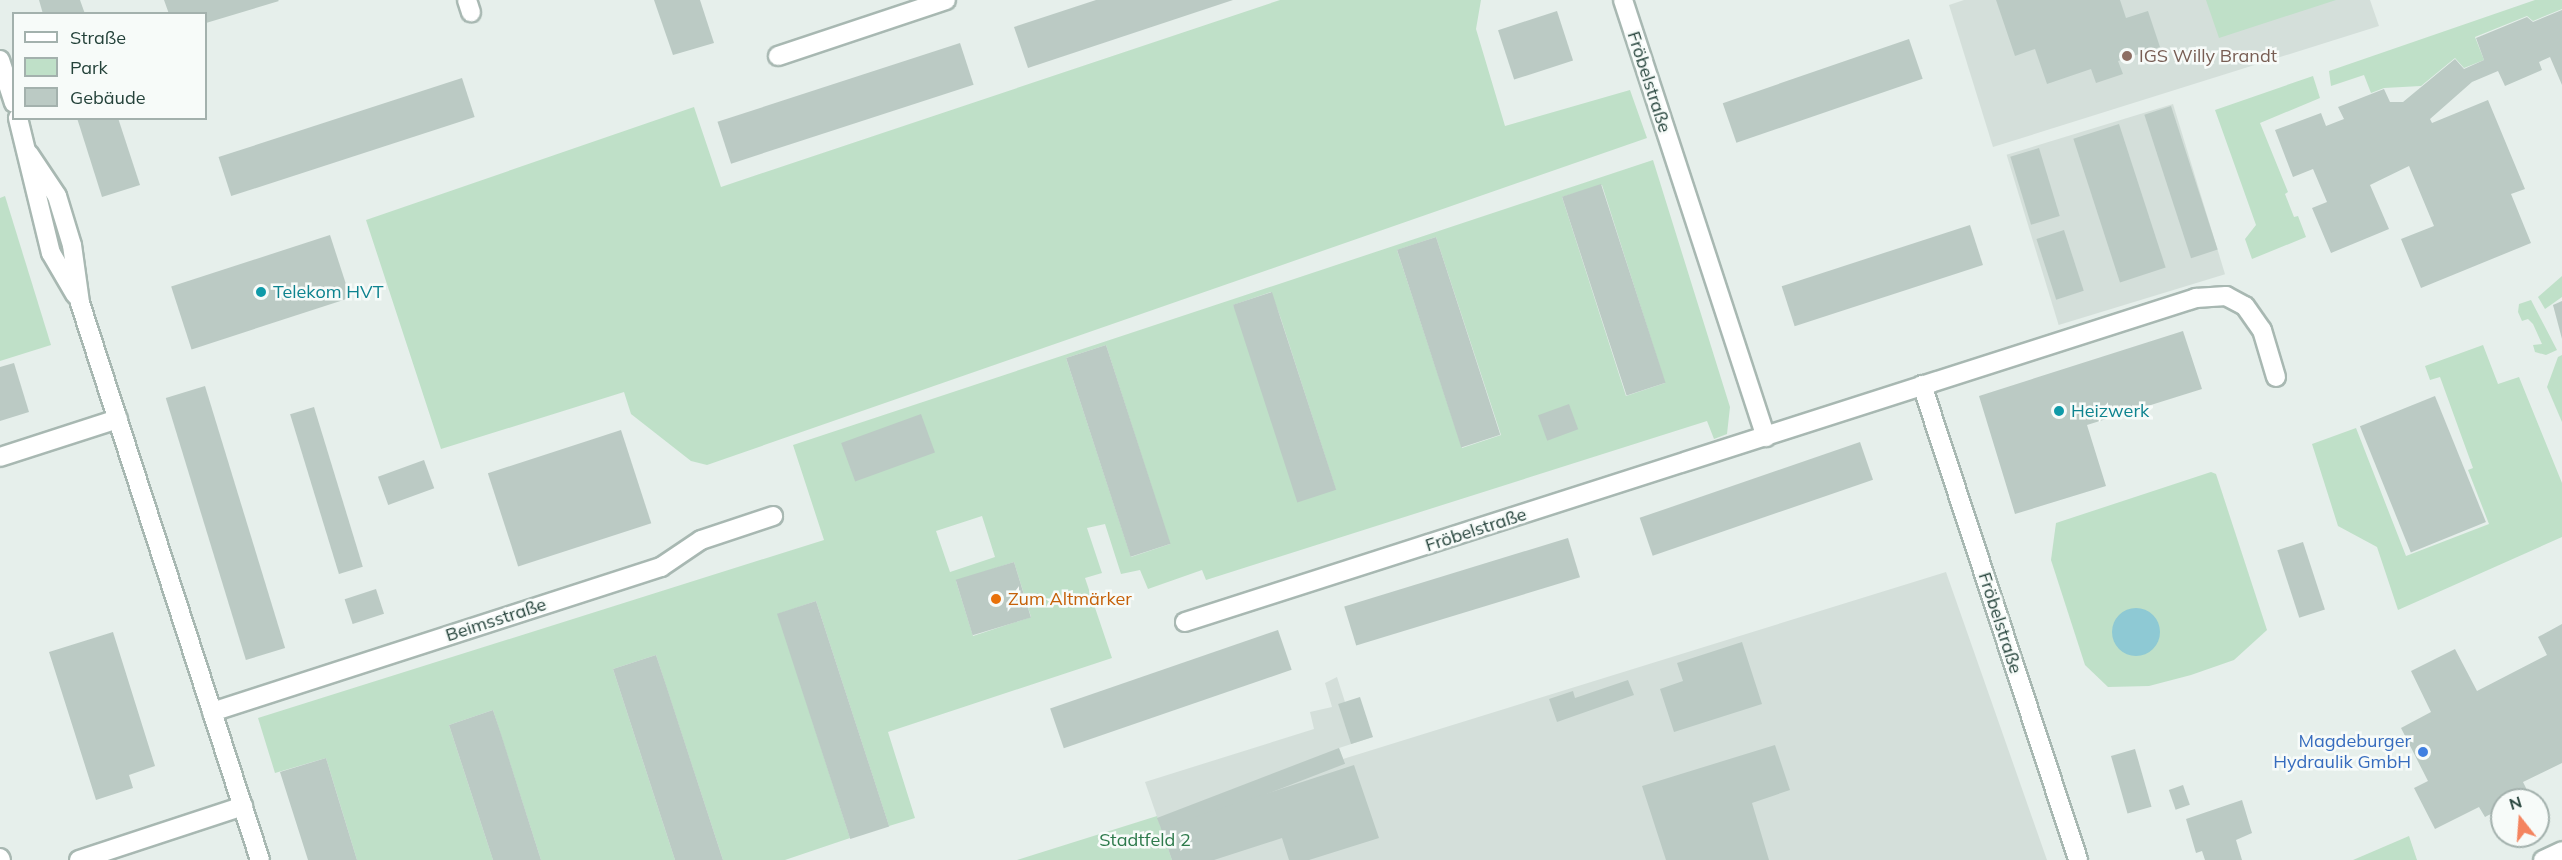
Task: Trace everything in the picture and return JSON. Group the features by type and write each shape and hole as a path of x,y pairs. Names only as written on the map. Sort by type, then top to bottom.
{"street":[{"path":"778,56 946,0"},
{"name":"Fröbelstraße","path":"1623,0 1766,437"},
{"path":"0,60 12,97"},
{"path":"19,120 29,154 36,202 51,253 80,303 260,860"},
{"name":"Fröbelstraße","path":"1185,622 2187,300 2212,295 2231,298 2251,311 2262,330 2277,377"},
{"name":"Fröbelstraße","path":"1922,385 2079,860"},
{"path":"0,457 118,419"},
{"name":"Beimsstraße","path":"212,712 661,567 700,540 773,516"},
{"path":"79,860 243,806"},
{"path":"2543,860 2562,851"}],"shaded area":[{"name":"IGS Willy Brandt","path":"1964,0 2370,0 2379,26 1993,147 1949,5"},
{"path":"2173,104 2225,274 2059,325 2007,155"},
{"path":"1946,572 2047,860 1172,860 1145,782 1314,729 1310,712 1332,707 1325,683 1337,677 1345,702 1373,737 1339,748 1343,759"}],"green space":[{"path":"1280,0 1481,0 1476,29 1505,126 1630,90 1647,138 707,465 691,461 631,414 624,392 441,449 366,220 694,107 721,187"},
{"path":"2206,0 2336,0 2219,38"},
{"path":"2535,0 2562,0 2562,9 2533,21 2527,16 2475,37 2484,60 2464,68 2455,58 2421,86 2384,88 2371,93 2364,75 2331,86 2329,71"},
{"path":"2313,76 2320,98 2260,123 2288,192 2285,194 2294,217 2298,216 2306,237 2252,259 2245,239 2256,225 2215,110"},
{"path":"1653,160 1730,407 1727,434 1714,439 1707,421 1206,580 1202,570 1148,589 1140,570 1121,574 1105,524 1087,528 1102,573 1085,578 1112,658 888,732 915,818 889,826 816,601 778,614 850,838 785,860 723,860 656,655 613,669 675,860 541,860 493,710 449,725 493,860 357,860 326,758 275,773 258,718 824,540 793,445","holes":["1602,185 1665,383 1626,396 1562,197","1436,237 1501,435 1462,448 1397,250","1271,292 1336,490 1233,305","1106,345 1170,544 1131,557 1066,358","982,516 995,557 950,572 936,531","1014,562 1031,617 973,636 956,581"]},
{"path":"5,196 51,345 0,361 0,198"},
{"path":"2562,276 2562,297 2545,309 2538,297"},
{"path":"2531,300 2557,350 2546,355 2535,352 2533,345 2542,344 2533,324 2528,319 2522,321 2518,312 2519,304"},
{"path":"2483,345 2498,384 2519,377 2562,483 2562,537 2398,610 2377,547 2338,526 2312,444 2356,428 2406,556 2489,524 2468,470 2473,468 2440,377 2430,380 2425,366"},
{"path":"2562,355 2562,422 2547,387 2558,357"},
{"path":"2211,472 2216,474 2267,630 2234,660 2149,686 2108,687 2085,665 2051,560 2056,523"},
{"name":"Stadtfeld 2","path":"1157,816 1172,860 1017,860"},
{"path":"2409,836 2417,860 2353,860"}],"water":[{"path":"2136,608 2153,615 2160,632 2153,649 2136,656 2119,649 2112,632 2119,615"}],"building":[{"path":"39,0 80,0 84,12 42,12"},
{"path":"164,0 279,1 207,23 207,12 168,12"},
{"path":"654,0 700,0 714,43 673,55"},
{"path":"1096,0 1233,0 1028,68 1014,27"},
{"path":"1996,0 2120,0 2126,18 2148,11 2160,47 2118,61 2123,74 2096,83 2091,69 2047,84 2035,49 2015,56"},
{"path":"2562,10 2562,85 2550,57 2539,62 2542,70 2505,86 2498,71 2472,82 2430,119 2432,123 2488,100 2525,189 2511,194 2531,243 2421,288 2401,239 2434,226 2409,166 2370,185 2389,229 2331,253 2312,208 2327,202 2313,169 2293,177 2275,130 2321,113 2326,126 2344,119 2338,107 2384,89 2390,102 2403,102 2455,59 2464,69 2484,60 2476,38 2527,17 2533,22"},
{"path":"1557,11 1573,60 1514,80 1498,30"},
{"path":"1909,39 1923,79 1736,143 1723,103"},
{"path":"960,43 974,85 731,164 717,122"},
{"path":"462,78 475,117 231,196 219,157"},
{"path":"2171,106 2218,250 2191,258 2144,115"},
{"path":"78,120 119,120 140,185 102,197"},
{"path":"2119,124 2166,268 2120,282 2073,139"},
{"path":"2039,148 2060,216 2031,225 2010,157"},
{"path":"1601,184 1666,383 1627,395 1562,197"},
{"path":"1970,225 1983,265 1795,326 1782,286"},
{"path":"2064,230 2084,291 2056,300 2036,239"},
{"name":"Telekom HVT","path":"330,235 350,298 192,349 171,287"},
{"path":"1436,237 1500,435 1461,447 1397,250"},
{"path":"1272,292 1336,490 1297,502 1233,305"},
{"path":"2562,301 2562,339 2553,305"},
{"name":"Heizwerk","path":"2183,331 2202,389 2087,425 2106,486 2015,514 1979,396"},
{"path":"1106,345 1171,544 1131,557 1066,358"},
{"path":"14,363 29,412 0,421 0,367"},
{"path":"205,386 285,648 246,660 166,398"},
{"path":"2435,396 2486,522 2411,552 2360,426"},
{"path":"1569,404 1578,429 1547,441 1538,415"},
{"path":"314,407 363,567 339,574 290,414"},
{"path":"921,414 935,453 855,482 841,443"},
{"path":"621,430 651,523 518,566 488,473"},
{"path":"1860,442 1873,480 1653,556 1640,518"},
{"path":"424,460 434,488 388,505 378,477"},
{"path":"1568,538 1580,577 1356,646 1344,606"},
{"path":"2303,542 2325,610 2299,618 2277,550"},
{"path":"1014,562 1031,617 973,635 956,580"},
{"path":"376,589 384,614 353,624 345,599"},
{"path":"816,601 889,826 850,839 777,614"},
{"path":"2562,624 2562,763 2523,782 2526,788 2490,788 2490,814 2485,817 2479,807 2435,829 2414,788 2428,781 2401,728 2431,712 2411,671 2455,649 2477,691 2547,655 2538,637"},
{"path":"1278,630 1292,670 1064,748 1050,708"},
{"path":"113,632 155,766 129,775 133,788 96,800 49,652"},
{"path":"1742,642 1762,704 1674,732 1660,689 1683,681 1677,663"},
{"path":"656,655 723,860 675,860 613,669"},
{"path":"1628,680 1634,695 1557,722 1549,699 1573,691 1575,698"},
{"path":"1360,697 1373,737 1351,744 1338,704"},
{"path":"493,710 541,860 493,860 449,725"},
{"path":"1775,745 1790,790 1752,803 1769,860 1666,860 1642,786"},
{"path":"1339,748 1345,764 1163,834 1157,818"},
{"path":"2135,749 2152,807 2128,814 2111,756"},
{"path":"326,758 357,860 308,860 280,772"},
{"path":"1354,765 1379,838 1309,860 1289,860 1282,838 1214,860 1172,860 1161,828"},
{"path":"2183,785 2190,805 2176,810 2169,790"},
{"path":"2242,800 2252,833 2236,840 2242,860 2205,860 2202,851 2196,853 2186,819"}],"place":[{"name":"IGS Willy Brandt","path":"2127,56"},
{"name":"Telekom HVT","path":"261,292"},
{"name":"Heizwerk","path":"2059,411"},
{"name":"Zum Altmärker","path":"996,599"},
{"name":"Magdeburger Hydraulik GmbH","path":"2423,752"}]}
